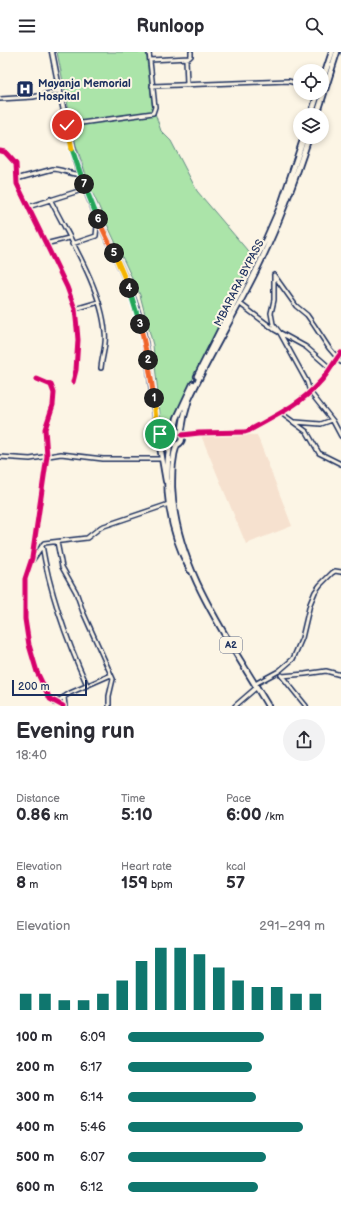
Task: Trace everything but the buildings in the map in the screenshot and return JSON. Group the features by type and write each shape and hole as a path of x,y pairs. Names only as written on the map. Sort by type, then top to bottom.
{"highway":[{"path":"328,64 332,52"},
{"path":"319,108 337,52"},
{"name":"MBARARA BYPASS","path":"174,431 177,418 185,400 266,239 281,205 302,144"},
{"name":"MBARARA BYPASS","path":"181,435 189,399 255,273 277,225 307,144"},
{"path":"169,434 174,431 178,431 181,435"},
{"name":"A2","path":"158,433 165,468 169,504 180,548 211,611 268,706"},
{"name":"A2","path":"165,468 170,442 169,434"},
{"name":"A2","path":"181,435 181,441 177,444 174,455 172,479 175,514 185,550 197,582"},
{"path":"170,442 177,444"}],"main road":[{"name":"A2","path":"52,52 67,125 80,174 85,189 130,289 138,314 151,376 158,433"},
{"path":"158,433 164,435 169,434"},
{"path":"158,433 161,439 170,442"}],"street":[{"path":"67,125 151,114 155,110 149,52"},
{"path":"150,60 186,58 190,57 191,52"},
{"path":"186,58 187,84"},
{"path":"152,86 288,81 293,82"},
{"path":"0,99 33,97 60,91"},
{"path":"0,151 6,152 13,160 16,169 17,184 67,287 75,309 78,340 74,382"},
{"path":"16,179 53,169 71,174 80,174"},
{"path":"28,207 85,189"},
{"path":"50,199 83,264 99,302 106,332 101,368"},
{"path":"72,244 96,236 96,227 100,222"},
{"path":"45,244 69,238"},
{"path":"341,362 338,357 328,348 307,315 296,306 274,275 274,300 271,313 273,324 280,333 307,382 310,392 332,420 341,436"},
{"path":"75,309 99,302"},
{"path":"239,303 280,333 306,347 330,368"},
{"path":"181,435 245,432 281,413 310,392 319,384 341,353"},
{"path":"37,379 51,385 54,393 53,405 45,429 47,456 31,562 25,579 25,619 29,645 37,672 50,699 55,703 64,706 64,697"},
{"path":"281,413 307,432 320,453 341,464"},
{"path":"290,420 299,423 321,424 332,420"},
{"path":"0,457 30,459 61,454 103,459 162,459"},
{"path":"31,562 42,545 47,542 87,538 101,527 169,504"},
{"path":"57,542 62,567 76,592 83,612 111,675 113,682 109,696 109,706"},
{"path":"42,545 51,586 71,649 87,685"},
{"path":"235,706 256,685 279,672 293,659 299,647 310,604 315,592 332,573 335,571 341,572"},
{"path":"282,676 326,670 341,675"},
{"path":"279,672 306,706"},
{"path":"55,703 87,685 111,675"}],"shaded area":[{"path":"200,433 257,435 292,526 246,544"}],"green space":[{"path":"57,52 146,52 152,104 161,131 171,141 197,191 253,257 167,431 161,424 153,345 140,295 92,192 76,145"}],"cycle path":[{"path":"0,151 5,152 16,164 17,184 67,287 75,309 78,340 76,370 73,382"},
{"path":"182,435 248,431 286,410 312,391 322,380 341,353"},
{"path":"37,379 51,385 54,393 53,405 45,429 47,456 32,558 25,579 25,619 29,645 37,672 50,699 63,706"}],"place":[{"name":"Mayanja Memorial Hospital","path":"25,89"}],"route":[{"path":"67,125 73,153 85,189 130,289 138,314 148,357 157,431 160,434"}]}
